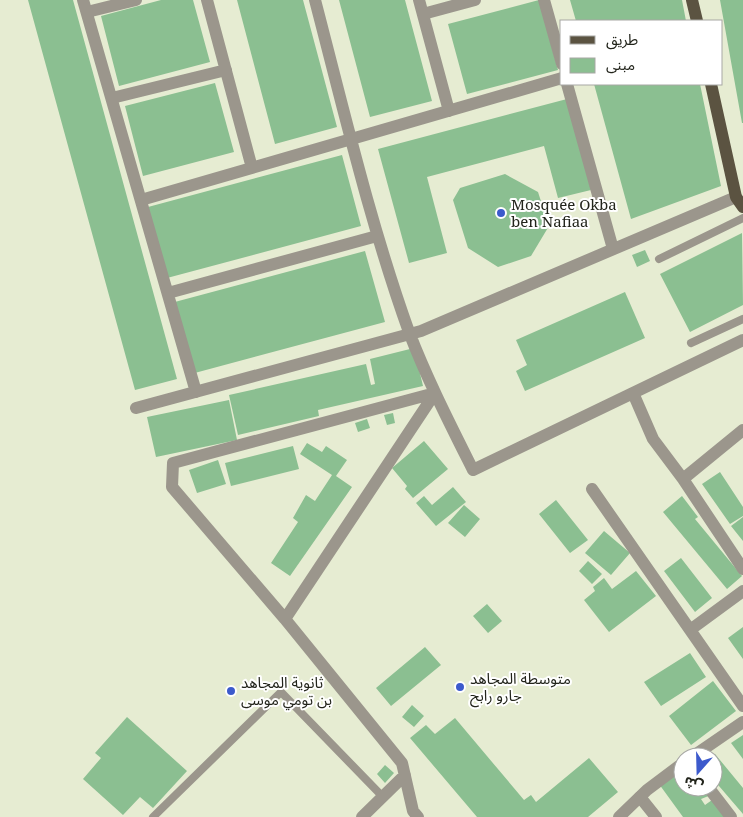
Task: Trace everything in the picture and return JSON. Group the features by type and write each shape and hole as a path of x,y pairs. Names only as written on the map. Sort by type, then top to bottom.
{"main road":[{"path":"692,0 697,20"},
{"path":"711,85 740,202"}],"street":[{"path":"136,0 85,6 196,392"},
{"path":"207,0 252,168"},
{"path":"315,0 377,236 410,334 435,393 472,470 743,340"},
{"path":"419,0 450,111"},
{"path":"423,14 475,0"},
{"path":"544,0 560,57"},
{"path":"112,98 226,70"},
{"path":"141,200 560,79"},
{"path":"567,85 613,249"},
{"path":"136,408 410,334 613,249 740,202"},
{"path":"168,293 377,236"},
{"path":"418,817 413,811 402,763 285,619 172,487 173,463 435,393"},
{"path":"285,619 435,393"},
{"path":"633,393 652,439 684,479 743,569"},
{"path":"684,479 743,430"},
{"path":"592,489 743,706"},
{"path":"690,630 743,591"},
{"path":"707,747 743,722"},
{"path":"619,817 640,797 673,772"},
{"path":"362,817 405,776"},
{"path":"640,797 656,817"},
{"path":"716,797 731,817"}],"lane":[{"path":"659,259 743,218"},
{"path":"691,343 743,319"},
{"path":"153,817 281,692 383,797"}],"building":[{"path":"28,0 73,0 177,379 135,390"},
{"path":"161,0 193,0 210,62 119,86 101,16"},
{"path":"237,0 303,0 337,127 275,144"},
{"path":"339,0 405,0 432,101 370,117"},
{"path":"539,0 558,70 467,94 448,24"},
{"path":"570,0 682,0 686,20 576,20"},
{"path":"720,0 743,0 743,123 742,123"},
{"path":"215,83 234,152 143,176 125,106"},
{"path":"594,85 700,85 721,186 631,219"},
{"path":"567,99 591,190 558,198 544,146 427,177 447,253 409,263 378,149"},
{"path":"342,155 361,226 167,278 148,207"},
{"name":"Mosquée Okba ben Nafiaa","path":"505,174 538,192 549,226 531,256 498,267 468,248 453,200 460,188"},
{"path":"742,233 743,305 690,332 660,274"},
{"path":"645,250 650,261 637,267 632,255"},
{"path":"365,251 385,322 191,374 171,303"},
{"path":"625,292 645,338 525,391 516,371 527,365 516,340"},
{"path":"414,348 423,386 318,410 319,416 238,435 229,395 366,364 371,385 375,384 370,359"},
{"path":"229,400 237,440 156,457 147,417"},
{"path":"393,413 395,423 387,425 384,415"},
{"path":"367,419 370,428 358,432 355,423"},
{"path":"424,441 448,469 413,498 405,489 407,486 392,468"},
{"path":"307,443 322,452 326,446 347,460 336,476 352,487 290,576 271,563 298,522 293,518 306,495 315,501 332,475 300,454"},
{"path":"293,446 299,469 231,486 225,463"},
{"path":"218,460 226,484 197,493 189,470"},
{"path":"720,472 743,507 743,516 730,524 702,484"},
{"path":"453,487 466,502 436,526 416,503 424,496 432,505"},
{"path":"682,496 698,517 695,519 742,576 727,589 663,512"},
{"path":"556,500 588,540 570,553 539,514"},
{"path":"464,505 480,519 465,537 448,523"},
{"path":"743,517 743,541 731,526"},
{"path":"604,531 630,553 611,575 585,553"},
{"path":"681,558 712,598 695,612 664,571"},
{"path":"588,561 602,574 592,584 579,571"},
{"path":"636,571 656,596 609,632 584,600 595,591 593,587 604,578 612,589"},
{"path":"487,604 502,621 488,633 473,616"},
{"path":"743,627 743,659 728,638"},
{"path":"425,647 441,665 391,706 376,688"},
{"path":"690,653 706,677 661,706 644,682"},
{"path":"713,681 736,711 691,745 669,716"},
{"path":"412,705 424,716 414,727 402,717"},
{"path":"127,717 187,771 153,808 140,797 123,815 83,779 101,758 95,753"},
{"path":"455,718 524,800 531,795 536,802 589,758 618,792 588,817 477,817 410,738 426,725 435,734"},
{"path":"743,735 743,759 731,743"},
{"path":"723,764 743,788 743,814 723,791"},
{"path":"385,765 394,773 385,783 377,774"},
{"path":"673,777 673,797 706,797 701,799 705,805 712,800 725,817 683,817 659,784"}],"place":[{"name":"Mosquée Okba ben Nafiaa","path":"501,213"},
{"name":"متوسطة المجاهد جارو رابح","path":"460,687"},
{"name":"ثانوية المجاهد بن تومي موسى","path":"231,691"}]}
